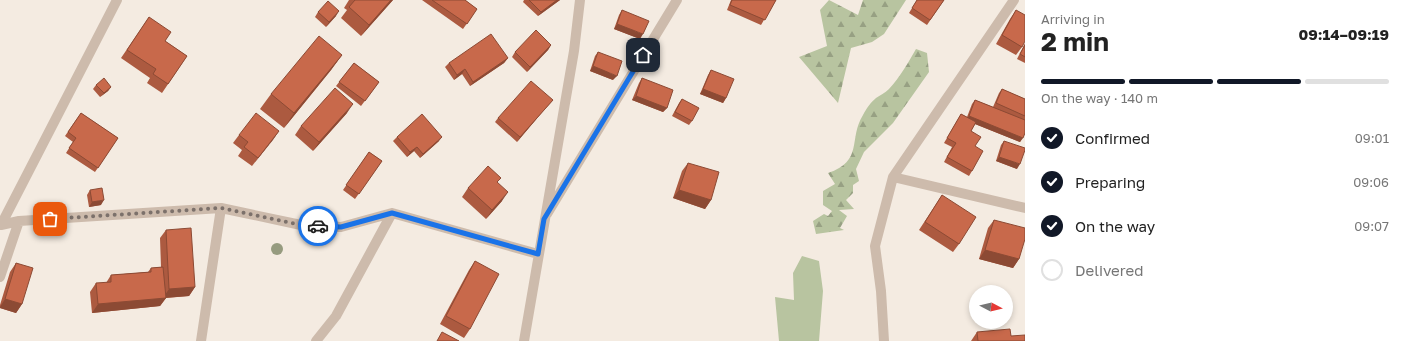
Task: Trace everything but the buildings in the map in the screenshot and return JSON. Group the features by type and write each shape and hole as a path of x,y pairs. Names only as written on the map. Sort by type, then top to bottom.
{"street":[{"path":"1,225 118,0"},
{"path":"524,341 574,51 580,0"},
{"path":"544,219 677,0"},
{"path":"884,341 881,292 875,246 893,177 1014,0"},
{"path":"893,177 1025,208"},
{"path":"1,225 19,221 221,208 301,225 341,227 392,213 538,254"},
{"path":"201,341 221,208"},
{"path":"316,341 336,316 392,213"},
{"path":"0,277 19,221"}],"green space":[{"path":"829,0 858,15 863,0 906,0 884,34 872,42 851,48 838,103 799,57 827,46 820,10"},
{"path":"916,49 927,53 929,72 893,123 864,152 856,169 859,181 853,185 853,193 846,200 854,209 839,210 847,216 840,228 844,230 816,234 813,221 824,214 828,216 832,211 823,205 823,191 835,184 828,173 847,162 851,156 856,132 866,110 874,100 893,84 904,70"},
{"path":"802,256 819,261 823,291 819,341 779,341 775,297 794,300 793,273"}],"way so far":[{"path":"50,219 221,208 301,225 318,226"}],"route":[{"path":"318,226 341,227 364,222 392,213 538,254 544,219 643,55"}]}
